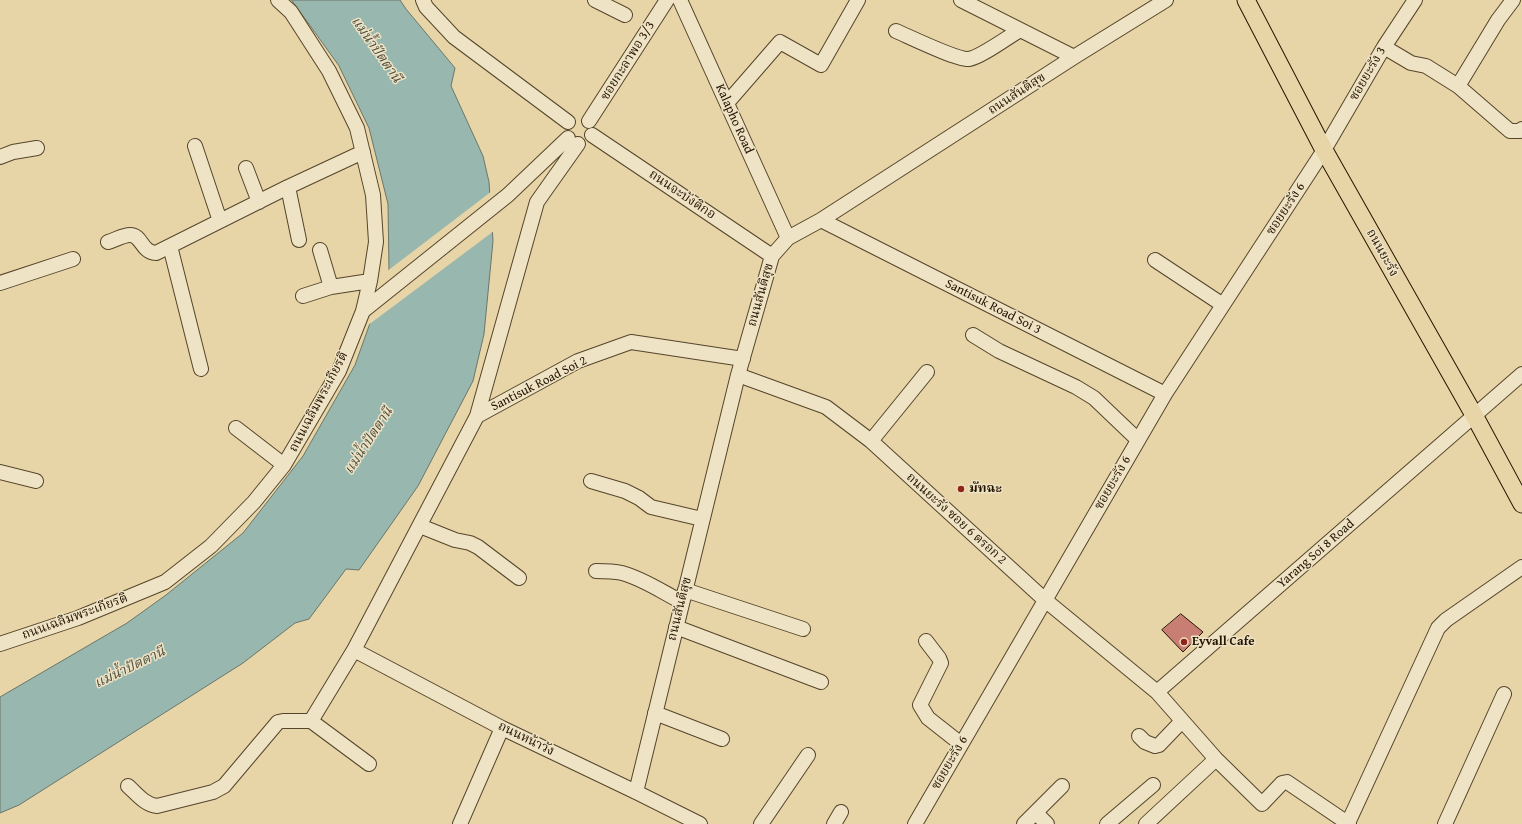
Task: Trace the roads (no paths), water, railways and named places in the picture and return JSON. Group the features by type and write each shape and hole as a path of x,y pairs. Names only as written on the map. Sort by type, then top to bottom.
{"main road":[{"name":"ถนนยะรัง","path":"1246,0 1324,150 1474,415 1522,504"}],"street":[{"name":"ถนนเฉลิมพระเกียรติ","path":"0,644 78,618 165,582 211,546 254,502 284,465 339,371 368,308 370,281 376,242 373,195 357,128 329,71 290,12 278,0"},
{"path":"423,0 426,7 454,37 568,122"},
{"path":"595,0 625,15"},
{"name":"ซอยกะลาพอ 3/3","path":"591,128 667,0"},
{"name":"Kalapho Road","path":"680,0 788,238"},
{"path":"727,103 780,42 821,65 858,0"},
{"path":"961,0 1074,57"},
{"name":"ถนนสันติสุข","path":"636,792 738,375 772,256 788,238 821,220 1074,57 1166,0"},
{"name":"ซอยยะรัง 3","path":"1324,150 1384,47 1414,0"},
{"path":"1458,86 1498,20 1513,0"},
{"path":"896,32 968,59 978,56 1020,30"},
{"path":"1384,47 1411,62 1426,66 1458,86 1510,131 1520,132 1522,129"},
{"path":"368,308 573,141 587,142 591,128 586,118 576,117 568,122 565,130 573,141"},
{"name":"ถนนจะบังติกอ","path":"591,128 772,256"},
{"path":"311,721 354,650 476,416 537,202 573,141"},
{"path":"195,146 220,221"},
{"path":"0,157 14,152 37,148"},
{"name":"ซอยยะรัง 6","path":"915,824 1165,394 1324,150"},
{"path":"108,242 131,235 138,239 145,250 151,253 156,253 288,187 363,152"},
{"path":"246,168 258,202"},
{"path":"521,183 537,202"},
{"path":"288,187 300,240"},
{"name":"Santisuk Road Soi 3","path":"821,220 1165,394"},
{"path":"170,246 201,369"},
{"path":"320,250 332,287"},
{"path":"0,283 73,259"},
{"path":"1155,260 1223,305"},
{"path":"302,296 332,287 370,281"},
{"path":"974,335 999,351 1076,387 1094,398 1138,440"},
{"name":"Santisuk Road Soi 2","path":"476,416 578,361 631,342 743,359"},
{"path":"871,441 927,372"},
{"name":"Yarang Soi 8 Road","path":"1157,692 1522,374"},
{"name":"ถนนยะรัง ซอย 6 ตรอก 2","path":"738,375 826,407 871,441 1045,600 1157,692 1216,759 1262,804 1282,783 1287,782 1349,824"},
{"path":"236,428 284,465"},
{"path":"0,472 36,481"},
{"path":"591,481 625,491 639,498 651,507 702,519"},
{"path":"420,526 455,540 470,543 478,547 519,578"},
{"path":"1349,824 1438,628 1446,620 1522,567"},
{"path":"596,571 623,573 684,596 803,629"},
{"path":"676,627 821,682"},
{"path":"926,641 941,663 920,705 928,718 961,744"},
{"name":"ถนนหน้าวัง","path":"354,650 502,728 700,824"},
{"path":"1445,824 1504,694"},
{"path":"655,713 722,739"},
{"path":"128,786 151,806 158,806 213,792 224,786 278,722 283,721 311,721 369,764"},
{"path":"1139,736 1145,742 1155,746 1159,745 1182,721"},
{"path":"460,824 502,728"},
{"path":"761,824 808,755"},
{"path":"1146,824 1216,759"},
{"path":"1107,824 1153,785"},
{"path":"1024,824 1062,786"},
{"path":"1036,813 1047,824"}],"water":[{"name":"แม่น้ำปัตตานี","path":"292,0 400,0 455,68 451,86 483,156 489,182 493,241 484,334 473,381 418,486 359,570 346,569 309,619 295,623 243,663 19,805 0,813 0,697 127,623 166,595 243,533 303,456 355,365 389,270 388,204 369,128 339,66"}],"place":[{"name":"มัทฉะ","path":"961,489"},
{"name":"Eyvall Cafe","path":"1184,642"}]}
